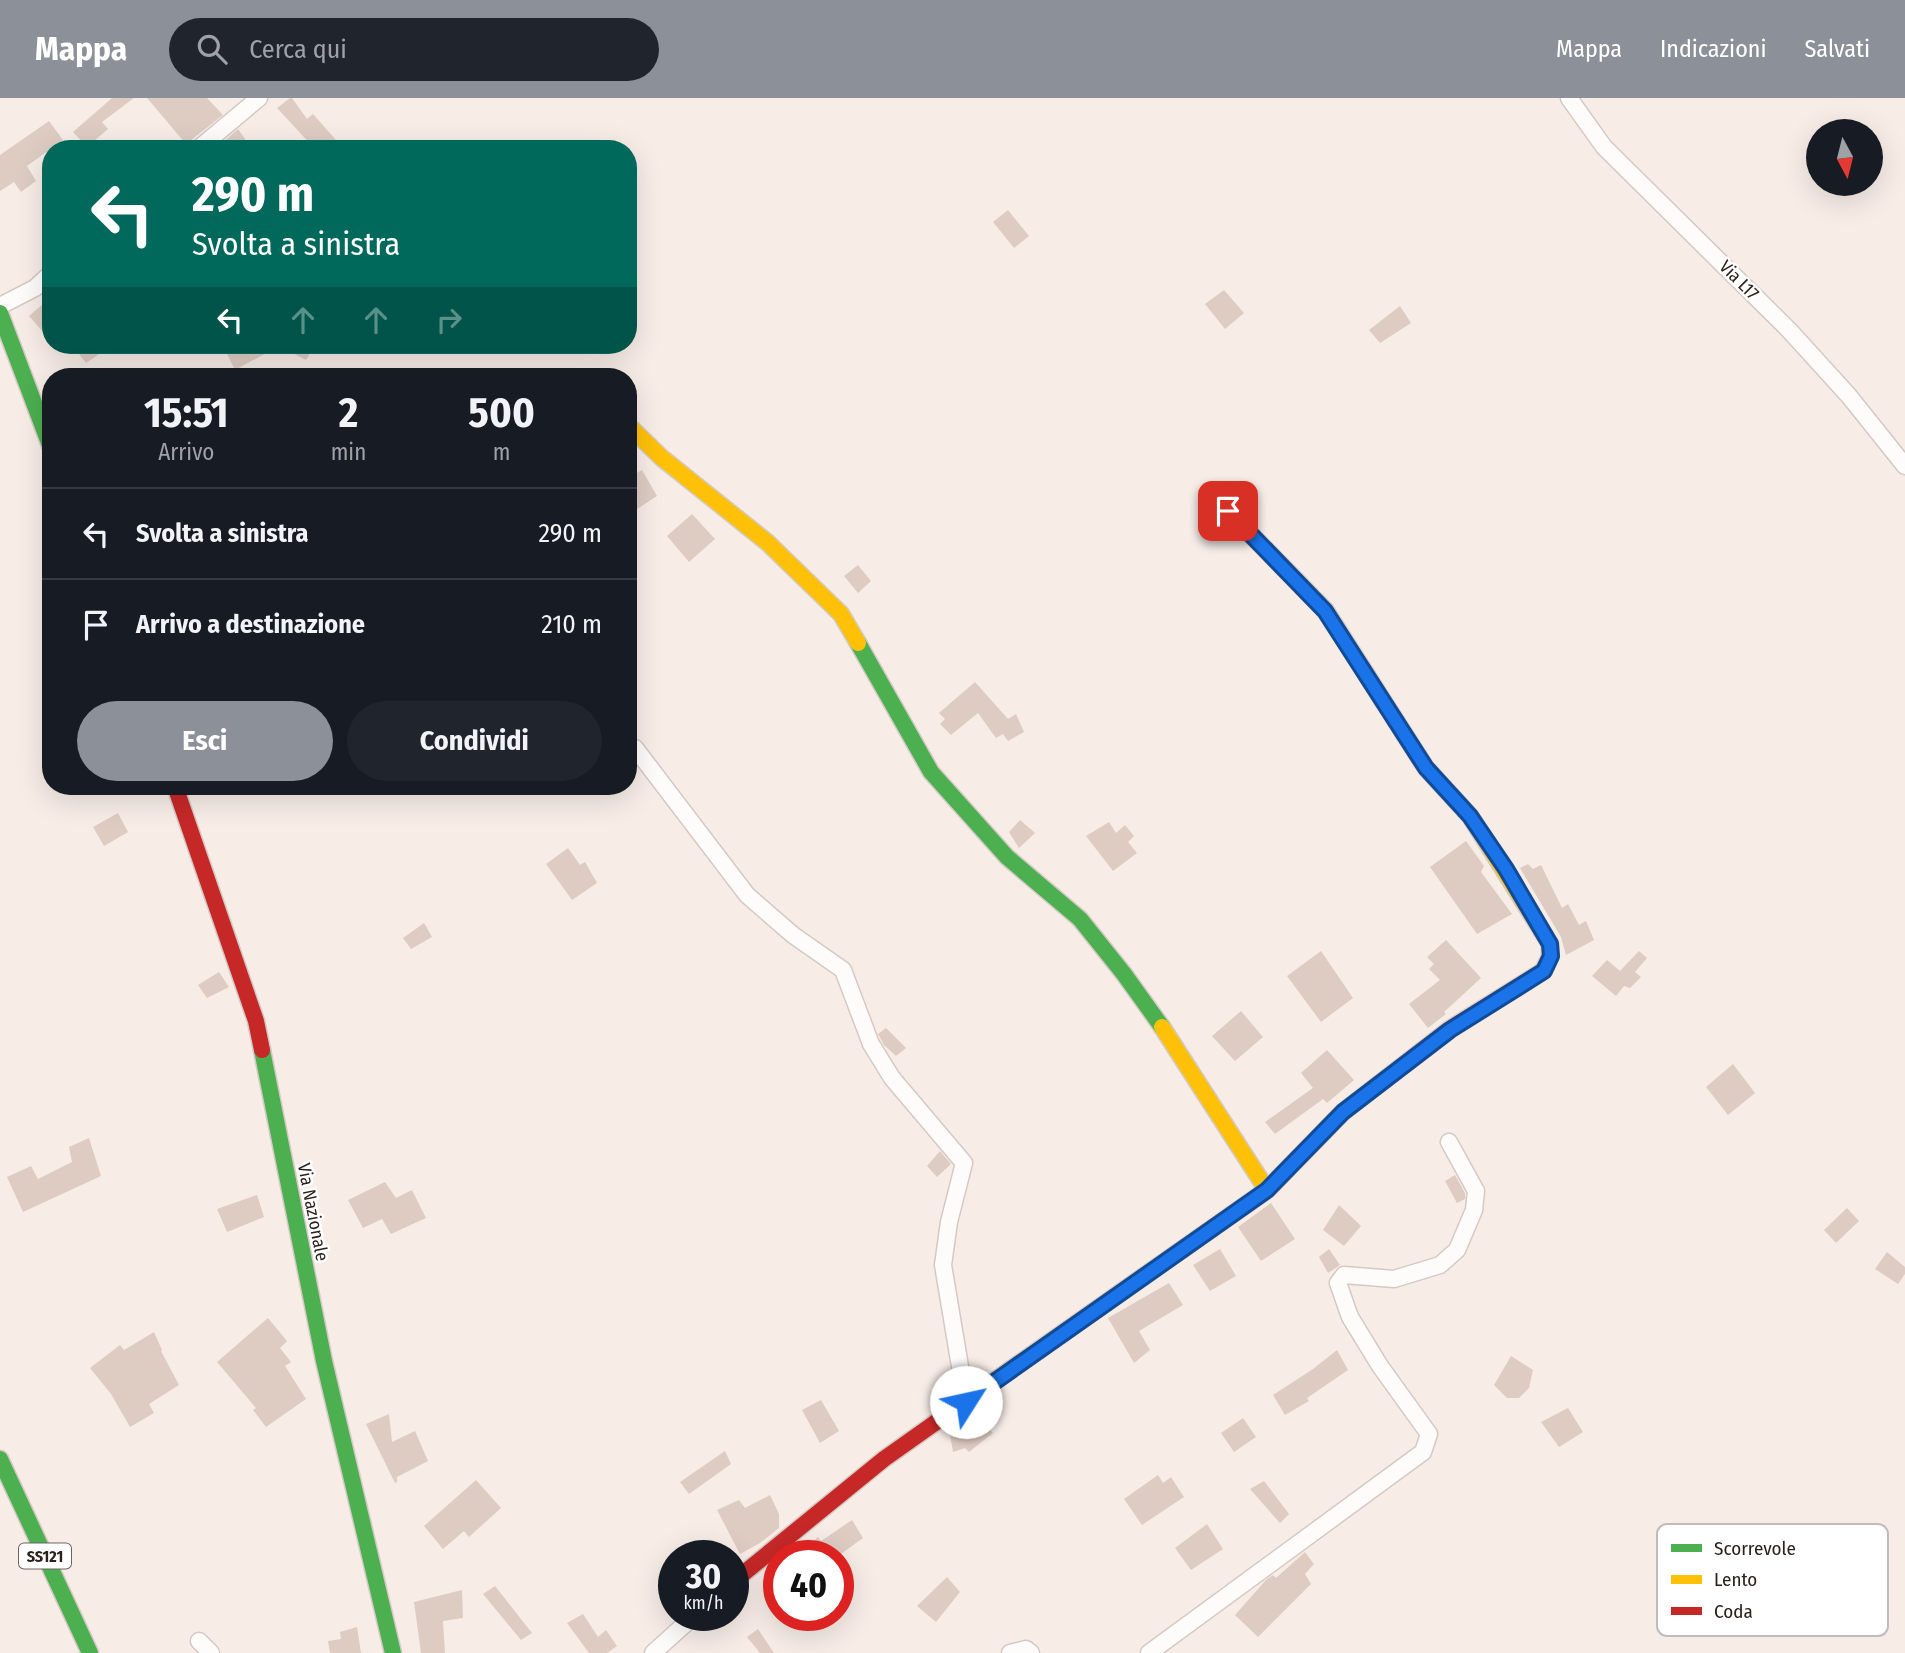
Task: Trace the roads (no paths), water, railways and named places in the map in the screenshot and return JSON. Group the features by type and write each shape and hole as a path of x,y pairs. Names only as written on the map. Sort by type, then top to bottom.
{"street":[{"path":"209,140 259,98"},
{"name":"Via L17","path":"1569,98 1604,147 1789,330 1849,396 1905,466"},
{"path":"0,306 35,288 42,281"},
{"path":"0,313 42,424"},
{"path":"637,434 662,458 768,543 841,614 932,772 1007,857 1080,919 1124,974 1176,1047 1267,1190"},
{"path":"749,1569 884,1459 1267,1190 1343,1112 1450,1030 1544,971 1551,956 1550,944 1506,869 1470,816 1426,768 1325,611 1228,511"},
{"path":"637,751 747,895 793,935 843,970 871,1044 892,1078 964,1163 949,1222 943,1265 966,1402"},
{"name":"Via Nazionale","path":"178,795 256,1021 324,1361 393,1653"},
{"path":"1149,1653 1423,1452 1429,1434 1380,1366 1350,1317 1338,1283 1344,1275 1394,1279 1440,1265 1457,1250 1474,1210 1476,1191 1449,1142"},
{"name":"SS121","path":"0,1459 90,1653"},
{"path":"653,1653 677,1631"},
{"path":"199,1641 211,1653"},
{"path":"1010,1653 1026,1649 1031,1653"}]}
